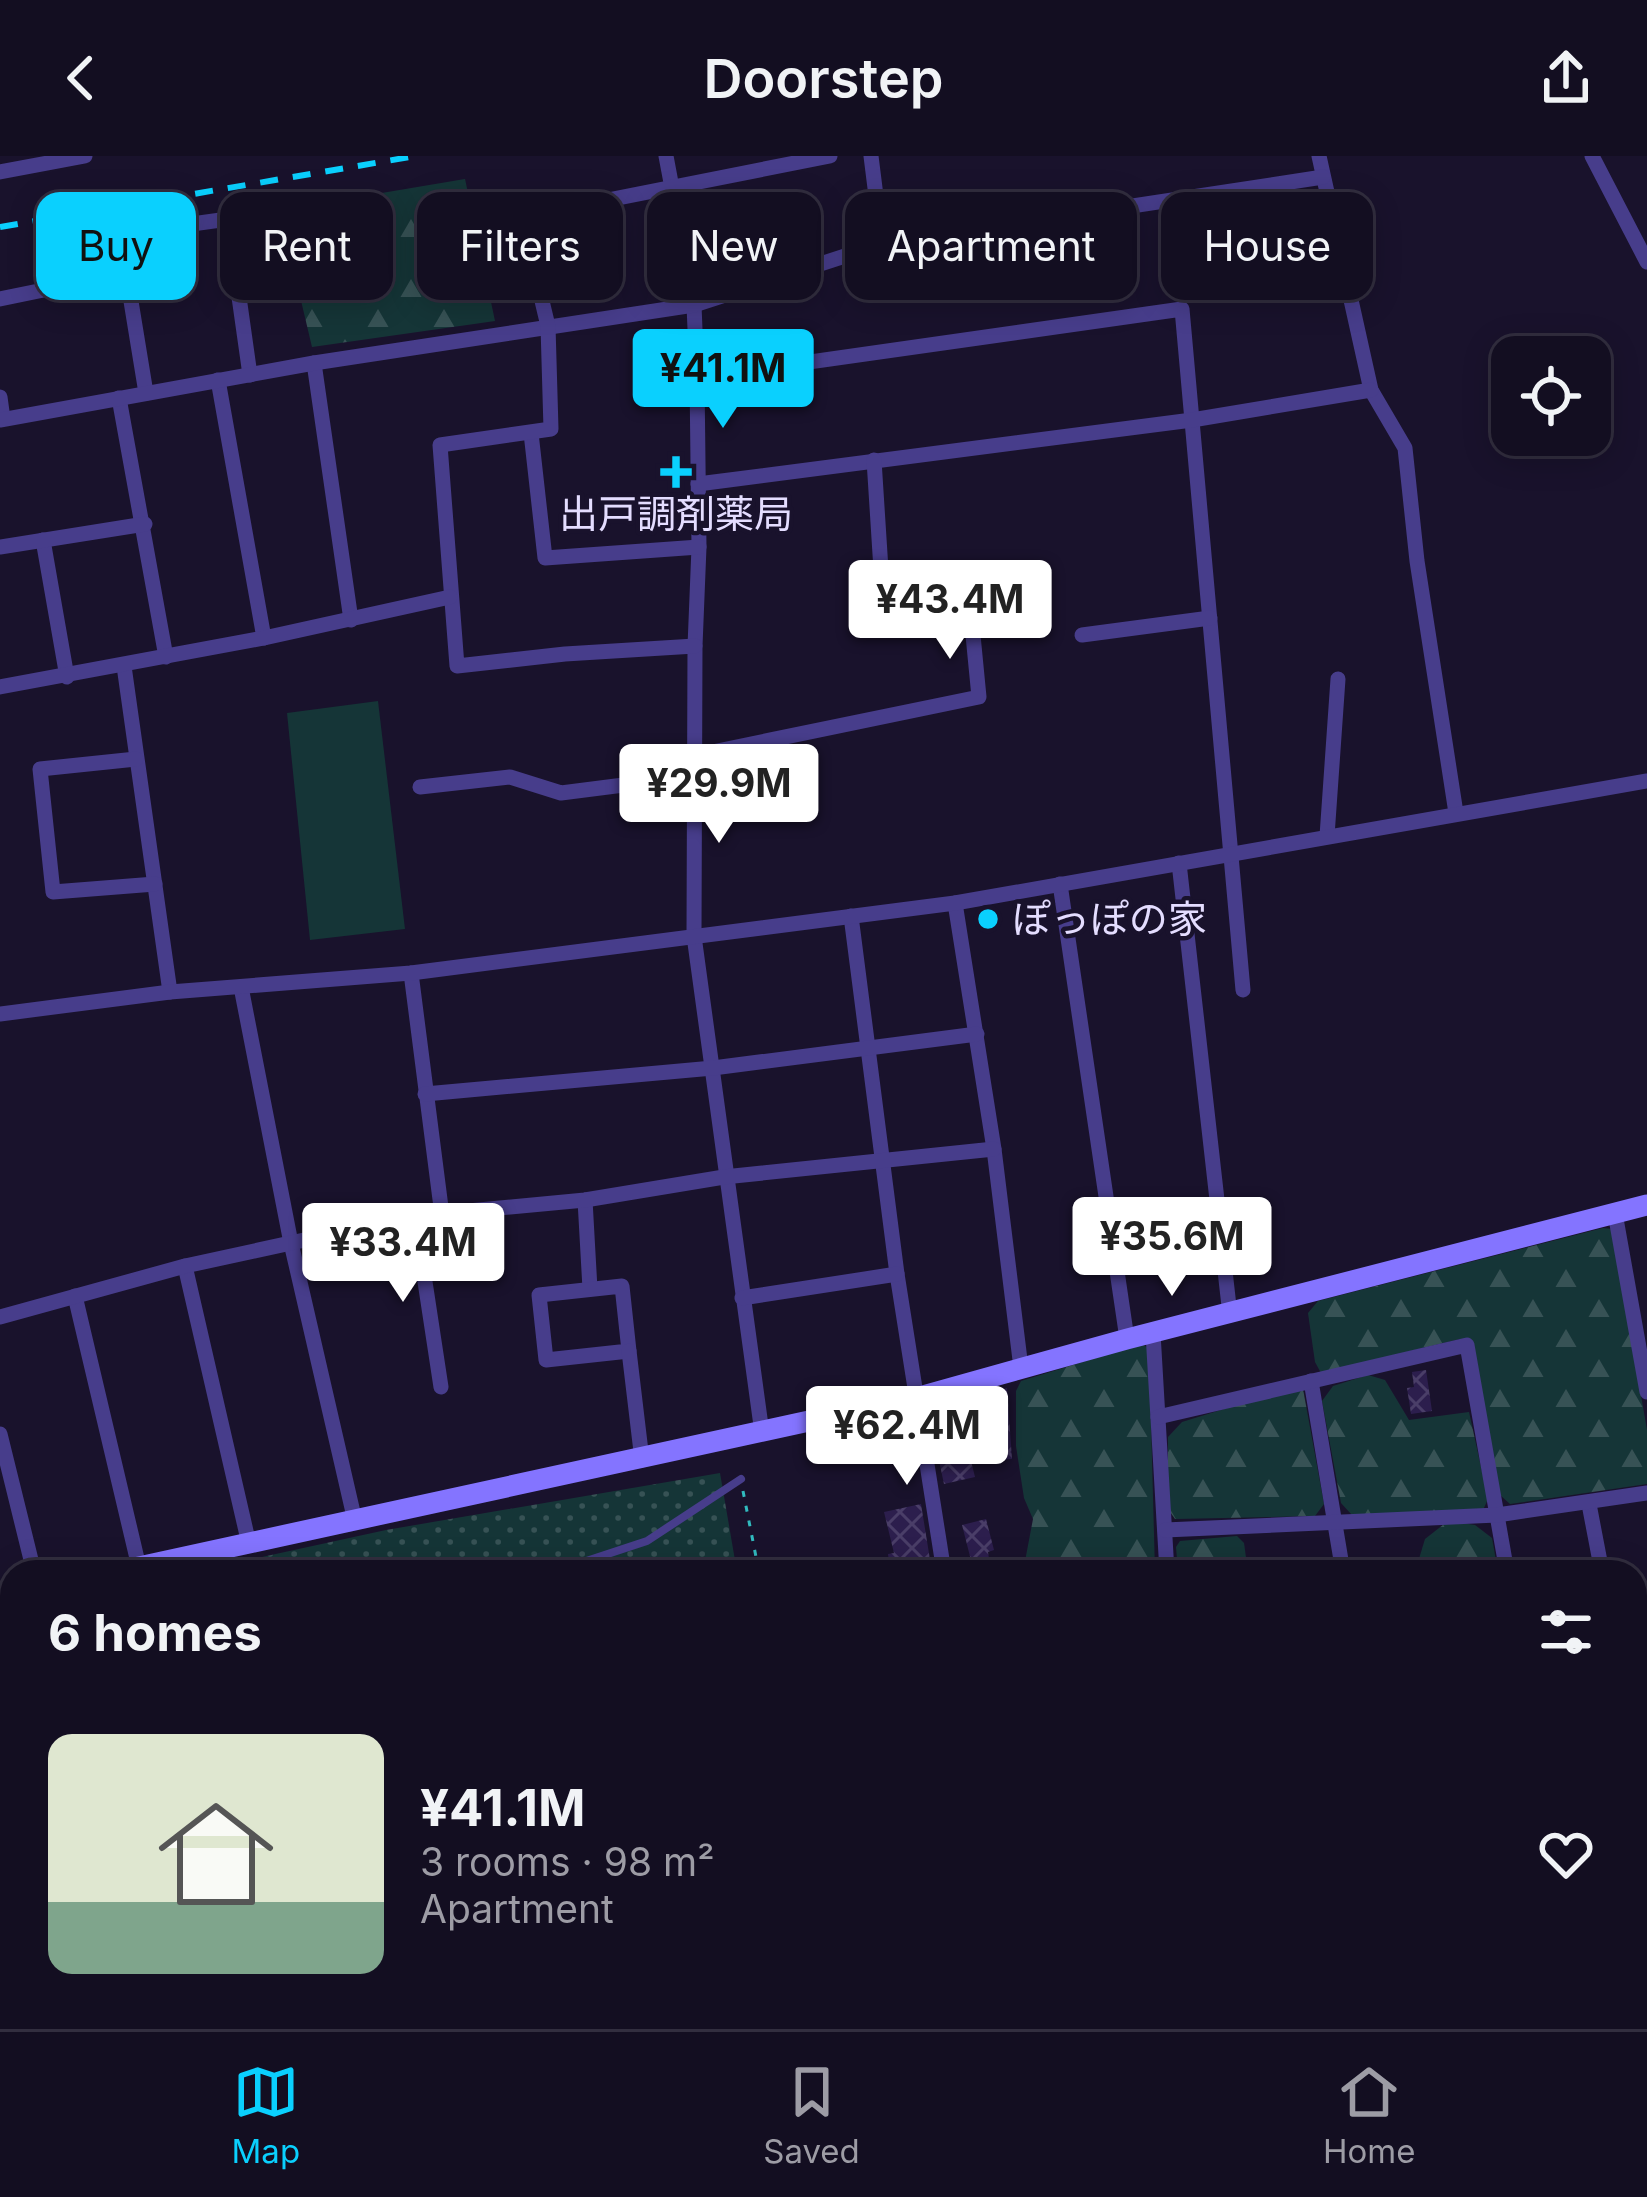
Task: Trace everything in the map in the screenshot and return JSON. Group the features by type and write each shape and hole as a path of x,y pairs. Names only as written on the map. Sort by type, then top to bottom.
{"street":[{"path":"0,172 86,156"},
{"path":"666,156 694,304 697,378 694,936 762,1433"},
{"path":"694,646 457,666 440,445 550,429 548,326 522,217 830,156"},
{"path":"871,156 876,192"},
{"path":"1318,156 1371,390 1405,448 1417,560 1456,813"},
{"path":"1592,156 1647,262"},
{"path":"1137,205 1323,177"},
{"path":"146,393 120,234 228,219 250,375"},
{"path":"0,397 1,420 314,363 694,304 845,256"},
{"path":"0,299 36,292"},
{"path":"697,378 1182,309 1244,990"},
{"path":"314,363 351,620"},
{"path":"218,380 264,638"},
{"path":"698,484 1192,420 1371,390"},
{"path":"119,398 166,657"},
{"path":"531,434 545,558 699,547"},
{"path":"693,756 980,698 969,594 883,602 874,460"},
{"path":"0,547 145,524"},
{"path":"44,540 67,676"},
{"path":"0,687 264,638 450,597"},
{"path":"1082,635 1210,619"},
{"path":"124,666 170,992"},
{"path":"1327,836 1338,680"},
{"path":"136,759 40,769 53,892 155,884"},
{"path":"420,787 510,777 560,793 694,776"},
{"path":"0,1014 170,992 411,973 956,903 1647,781"},
{"path":"1179,863 1230,1315"},
{"path":"1060,884 1127,1339"},
{"path":"956,903 1021,1368"},
{"path":"851,916 897,1274 942,1560"},
{"path":"411,973 442,1215"},
{"path":"241,987 291,1243 355,1521"},
{"path":"425,1094 713,1068 977,1034"},
{"path":"0,1317 185,1266 415,1216 585,1200 724,1177 994,1149"},
{"path":"585,1200 590,1289"},
{"path":"175,1560 919,1397 1647,1205"},
{"path":"1616,1214 1647,1392"},
{"path":"415,1216 441,1387"},
{"path":"185,1266 248,1544"},
{"path":"742,1298 897,1274"},
{"path":"628,1351 546,1360 539,1294 622,1286 642,1460"},
{"path":"75,1296 137,1560"},
{"path":"1153,1333 1166,1560"},
{"path":"1158,1417 1466,1345 1505,1560"},
{"path":"1311,1381 1341,1560"},
{"path":"0,1434 31,1560"},
{"path":"1165,1530 1497,1515 1647,1493"},
{"path":"1588,1504 1600,1560"}],"lane":[{"path":"589,1560 647,1541 741,1478"}],"path":[{"path":"741,1478 757,1560"}],"green space":[{"path":"465,179 468,192 417,192 417,300 491,300 495,321 312,347 301,300 393,300 393,192 388,192"},
{"path":"378,701 405,929 310,940 287,713"},
{"path":"1612,1229 1647,1430 1647,1484 1510,1504 1499,1494 1474,1345 1460,1339 1321,1373 1315,1362 1308,1313 1318,1301"},
{"path":"1141,1344 1149,1348 1155,1560 1025,1560 1033,1519 1024,1498 1016,1446 1016,1391 1021,1381"},
{"path":"1368,1375 1385,1380 1409,1420 1469,1412 1488,1499 1483,1510 1352,1515 1341,1503 1322,1401 1333,1386"},
{"path":"1296,1387 1303,1389 1324,1504 1315,1516 1175,1519 1168,1509 1168,1437 1182,1422"},
{"path":"720,1473 735,1560 248,1560 386,1530"},
{"path":"1448,1521 1475,1525 1492,1538 1496,1560 1419,1560 1425,1539"},
{"path":"1237,1536 1244,1543 1246,1560 1177,1560 1180,1541"}],"building":[{"path":"1426,1370 1432,1411 1411,1414 1407,1388 1414,1387 1412,1372"},
{"path":"1007,1388 1012,1459 971,1461 975,1477 944,1484 938,1456 989,1444 987,1424 993,1423 985,1394"},
{"path":"921,1504 930,1560 889,1560 888,1554 894,1553 884,1512"},
{"path":"986,1519 994,1550 988,1552 989,1560 971,1560 962,1525"}],"railway":[{"path":"0,227 416,156"}],"place":[{"name":"出戸調剤薬局","path":"676,472"},
{"name":"ぽっぽの家","path":"988,919"}]}
